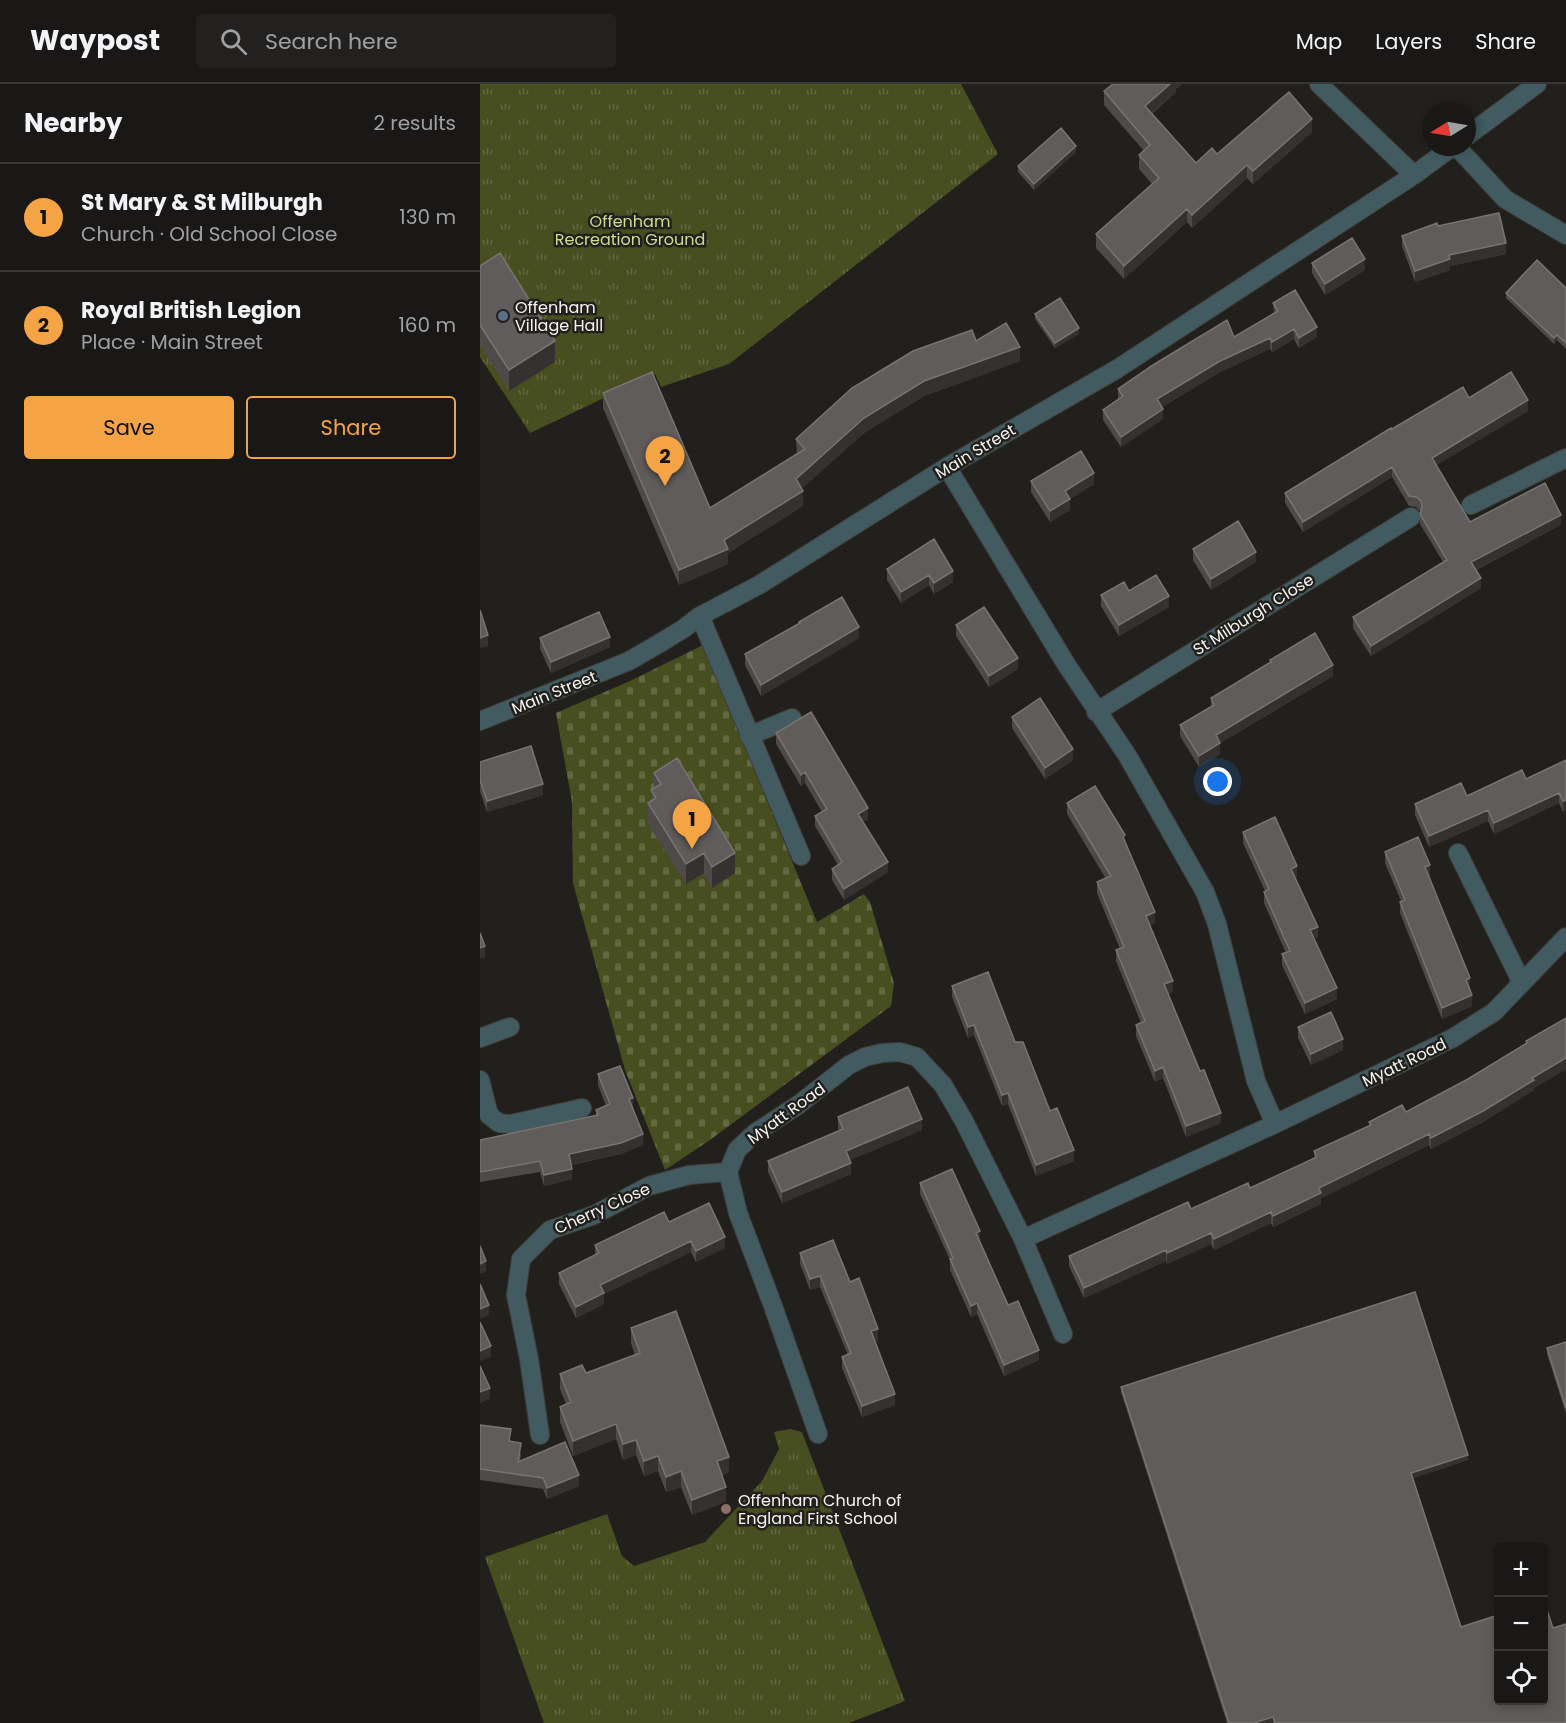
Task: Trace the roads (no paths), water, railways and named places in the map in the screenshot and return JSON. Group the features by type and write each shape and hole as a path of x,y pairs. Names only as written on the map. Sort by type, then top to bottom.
{"street":[{"path":"1319,84 1414,175"},
{"path":"1476,129 1537,84"},
{"name":"Main Street","path":"480,721 629,661 683,630 700,616 759,585 948,467 1117,369 1440,156"},
{"path":"1465,156 1505,199 1566,235"},
{"path":"1471,505 1566,458"},
{"path":"948,467 1096,712 1126,755 1205,892 1217,924 1256,1081 1275,1124"},
{"name":"St Milburgh Close","path":"1096,712 1411,517"},
{"path":"700,616 801,856"},
{"path":"749,736 792,718"},
{"path":"1458,853 1521,983"},
{"name":"Myatt Road","path":"1023,1239 1275,1124 1453,1038 1494,1012 1566,937"},
{"path":"480,1038 510,1027"},
{"name":"Myatt Road","path":"728,1172 737,1150 755,1132 798,1105 849,1065 882,1053 900,1052 917,1057 943,1085 964,1121 1023,1239 1063,1334"},
{"path":"480,1080 489,1114 499,1123 512,1124 582,1108"},
{"path":"728,1172 738,1214 818,1434"},
{"name":"Cherry Close","path":"540,1435 529,1359 516,1295 521,1259 550,1230 594,1215 649,1186 689,1175 728,1172"}],"place":[{"name":"Offenham Village Hall","path":"503,316"},
{"name":"Royal British Legion","path":"665,486"},
{"name":"St Mary & St Milburgh","path":"692,849"},
{"name":"Offenham Church of England First School","path":"726,1509"}],"park label":[{"name":"Offenham Recreation Ground","path":"630,230"}]}
